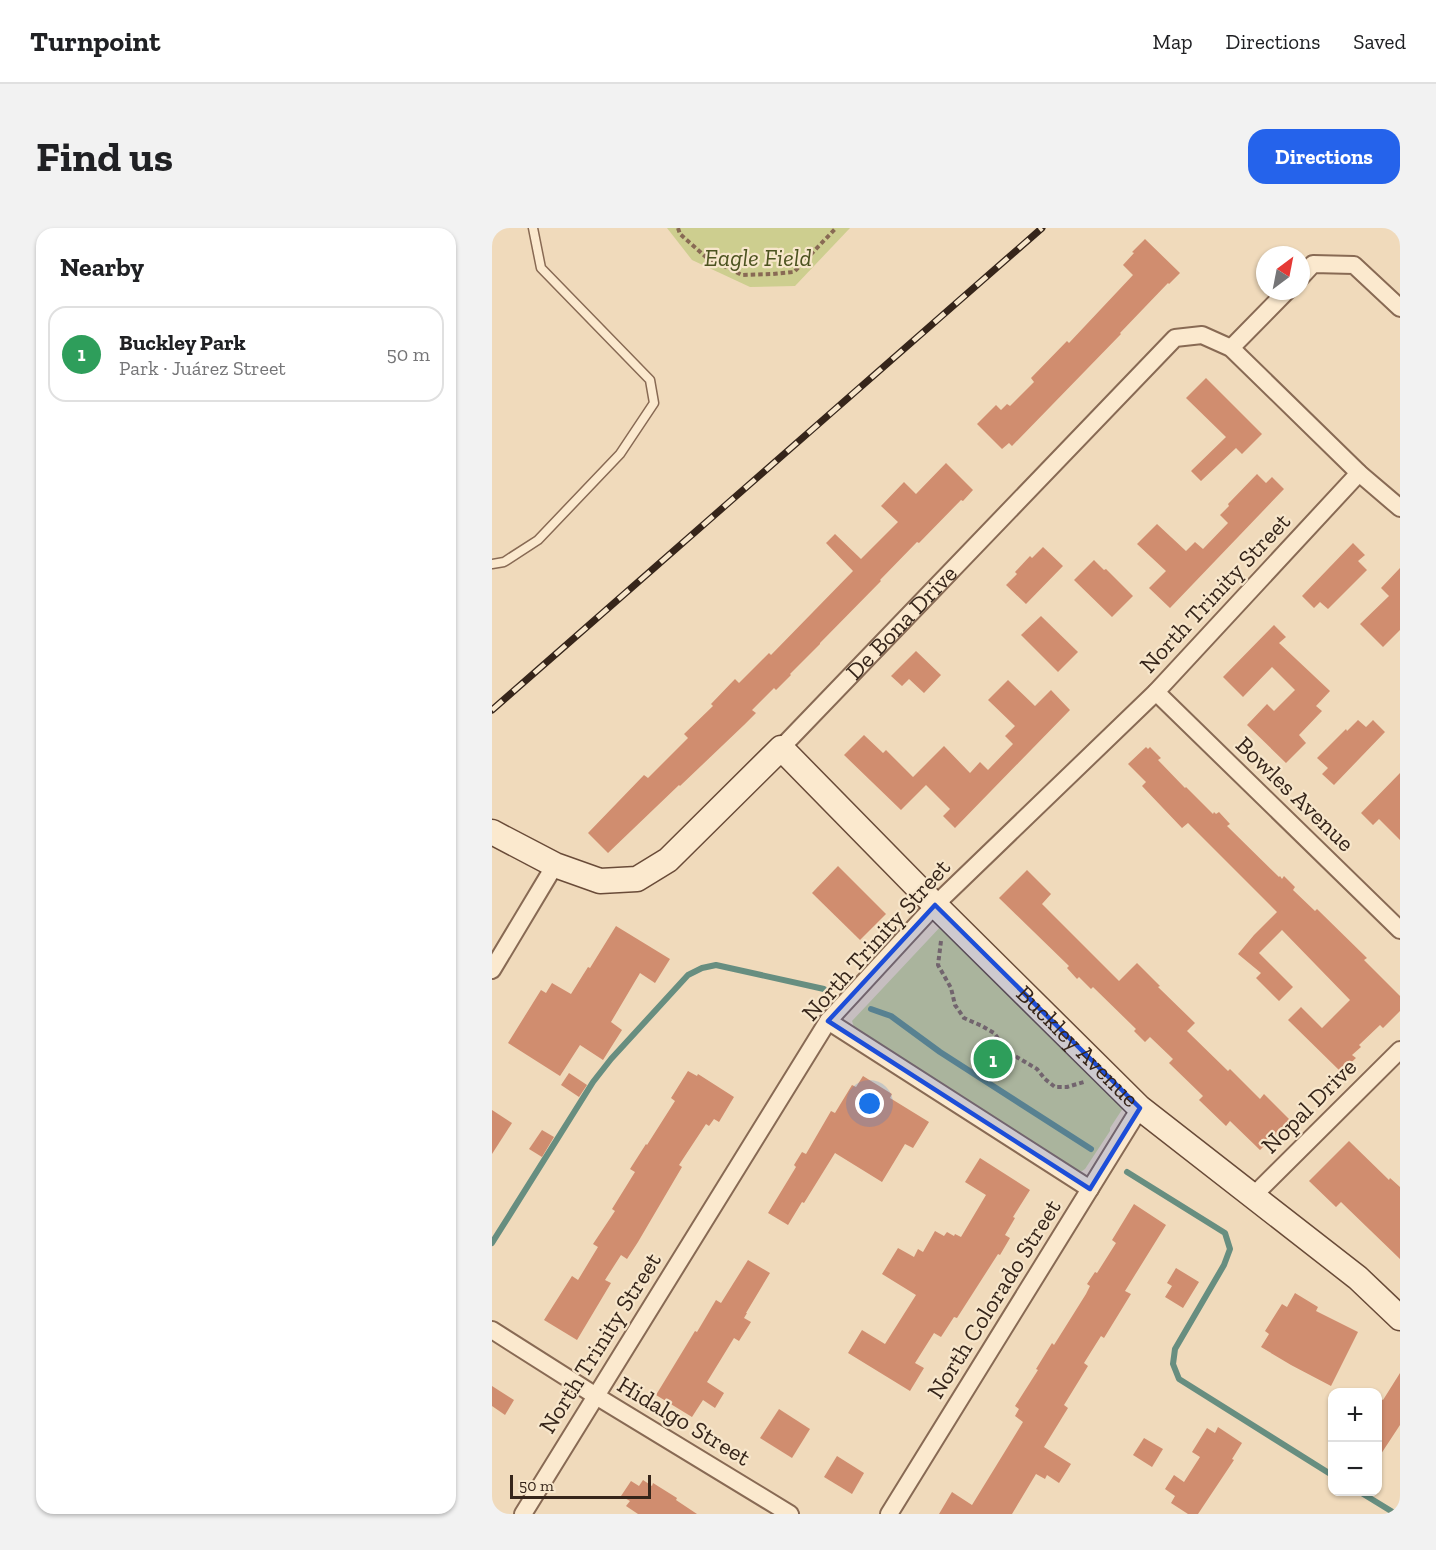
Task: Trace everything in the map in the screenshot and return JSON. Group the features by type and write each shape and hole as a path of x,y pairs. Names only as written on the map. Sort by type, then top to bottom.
{"street":[{"path":"1310,267 1313,264 1354,265 1400,308"},
{"path":"1231,348 1278,300"},
{"name":"De Bona Drive","path":"492,832 555,865 600,881 637,879 668,860 781,748 1175,338 1202,334 1231,348 1359,473 1400,507"},
{"name":"North Trinity Street","path":"523,1514 828,1021 935,905 1156,692 1359,473"},
{"name":"Bowles Avenue","path":"1156,692 1400,930"},
{"name":"Buckley Avenue","path":"781,748 935,905 1140,1108 1358,1278 1400,1318"},
{"path":"492,970 555,865"},
{"path":"828,1021 1090,1189"},
{"name":"Nopal Drive","path":"1252,1197 1400,1050"},
{"name":"North Colorado Street","path":"889,1514 1140,1108"},
{"name":"Hidalgo Street","path":"492,1330 790,1514"}],"lane":[{"path":"492,564 504,562 538,540 620,454 654,403 650,380 541,268 533,228"}],"path":[{"path":"678,228 680,234 706,257 742,275 794,272 836,228"},
{"path":"942,940 938,965 964,1018 994,1033 1008,1052 1036,1069 1055,1087 1067,1087 1084,1082"}],"highlighted area":[{"path":"935,905 1140,1108 1090,1189 828,1021"}],"green space":[{"name":"Eagle Field","path":"667,228 850,228 795,286 750,287 692,260"},
{"path":"943,924 1127,1102 1082,1171 1076,1170 855,1030 852,1021"}],"building":[{"path":"1145,239 1180,273 1012,446 1009,443 1002,449 977,424 996,405 1001,410 1007,404 1010,406 1034,382 1031,378 1067,341 1069,343 1133,275 1123,265"},
{"path":"1206,378 1262,434 1242,454 1236,448 1201,481 1191,471 1226,437 1186,398"},
{"path":"946,463 973,490 919,543 917,542 776,690 774,688 752,710 756,713 744,725 608,853 588,833 644,775 648,778 688,738 684,734 713,706 711,704 735,679 739,683 769,653 771,655 853,571 826,543 835,534 861,559 898,522 881,506 904,482 916,494"},
{"path":"1257,474 1266,483 1272,477 1284,489 1170,608 1149,588 1166,571 1137,544 1157,524 1186,551 1195,542 1203,549 1228,523 1220,515"},
{"path":"1353,543 1365,555 1358,561 1367,570 1328,609 1320,602 1314,608 1302,596"},
{"path":"1043,547 1063,566 1026,604 1006,585 1030,556 1032,558"},
{"path":"1094,560 1133,596 1112,617 1074,580"},
{"path":"1400,568 1400,630 1383,647 1360,624 1389,596 1381,588"},
{"path":"1041,616 1078,652 1058,672 1021,635"},
{"path":"1274,625 1286,637 1279,643 1330,691 1316,706 1322,711 1299,735 1306,743 1286,763 1247,725 1267,704 1274,711 1295,690 1272,667 1243,697 1223,677"},
{"path":"916,651 941,675 924,693 909,679 902,686 891,676"},
{"path":"1008,680 1035,706 1051,690 1070,710 955,828 943,816 950,809 926,785 901,810 844,755 864,735 883,753 886,750 913,777 944,746 970,773 980,762 988,770 1013,744 1005,736 1015,726 988,700"},
{"path":"1358,720 1366,727 1373,720 1385,732 1334,785 1322,774 1328,768 1317,758"},
{"path":"1146,747 1148,749 1150,747 1161,758 1158,760 1213,814 1219,812 1230,824 1227,826 1279,877 1282,879 1284,876 1295,887 1293,890 1315,911 1317,909 1367,958 1364,960 1400,996 1400,1011 1383,1028 1380,1025 1359,1045 1361,1047 1352,1055 1356,1058 1341,1072 1288,1020 1301,1007 1322,1028 1350,1000 1282,930 1259,953 1293,987 1279,1001 1256,978 1261,973 1238,954 1277,912 1188,823 1182,828 1142,786 1146,782 1128,764"},
{"path":"1400,773 1400,840 1379,819 1373,825 1361,813"},
{"path":"838,866 886,914 860,940 812,893"},
{"path":"1027,870 1051,894 1042,904 1119,981 1137,963 1195,1023 1187,1031 1260,1099 1264,1094 1290,1120 1260,1150 1230,1121 1226,1126 1199,1100 1203,1096 1169,1063 1173,1059 1150,1037 1145,1042 1134,1031 1136,1029 1093,987 1091,989 1079,977 1077,979 1067,968 1069,966 999,898"},
{"path":"616,926 670,959 655,983 640,973 611,1022 622,1030 603,1060 580,1045 560,1076 508,1043 541,990 546,993 552,983 571,994"},
{"path":"688,1071 697,1076 698,1074 734,1097 719,1122 714,1119 709,1126 706,1124 679,1165 682,1167 638,1242 627,1259 621,1255 605,1280 611,1283 577,1340 544,1320 572,1276 578,1280 598,1247 593,1244 615,1211 612,1209 635,1172 630,1169 675,1101 671,1098"},
{"path":"569,1073 587,1085 579,1097 561,1085"},
{"path":"863,1076 892,1094 890,1098 929,1122 913,1148 905,1144 882,1182 835,1153 788,1225 768,1213 796,1167 794,1165 802,1152 806,1154 831,1111 835,1113 852,1085 856,1087"},
{"path":"492,1110 512,1123 492,1154"},
{"path":"542,1130 554,1137 542,1157 529,1149"},
{"path":"1349,1141 1389,1180 1390,1178 1400,1187 1400,1259 1341,1202 1336,1207 1309,1181"},
{"path":"980,1158 1030,1190 1013,1217 1015,1218 1005,1235 1010,1238 1000,1255 998,1254 957,1318 954,1317 941,1337 934,1333 915,1363 924,1368 910,1391 848,1353 862,1330 885,1344 916,1295 882,1274 898,1248 914,1257 918,1249 923,1252 935,1231 944,1236 947,1232 961,1237 986,1195 965,1182"},
{"path":"1134,1204 1166,1225 1125,1291 1131,1294 1104,1338 1101,1336 1084,1363 1088,1366 1064,1405 1068,1408 1044,1447 1071,1464 1059,1483 1047,1475 1045,1479 1036,1474 1012,1514 939,1514 952,1492 972,1505 1023,1422 1015,1416 1019,1409 1015,1406 1052,1343 1054,1345 1086,1294 1090,1286 1087,1284 1095,1272 1097,1273 1116,1243 1112,1240"},
{"path":"748,1260 770,1273 744,1318 751,1322 739,1341 734,1338 707,1382 724,1393 715,1408 703,1400 692,1417 656,1395 716,1300 721,1303"},
{"path":"1176,1268 1199,1282 1183,1308 1165,1297 1172,1286 1167,1283"},
{"path":"1295,1293 1318,1307 1316,1311 1358,1332 1331,1386 1261,1347 1269,1334 1265,1331 1282,1304 1287,1307"},
{"path":"1400,1373 1400,1425 1382,1452 1382,1400"},
{"path":"492,1386 514,1400 505,1415 492,1406"},
{"path":"779,1409 810,1429 792,1458 760,1438"},
{"path":"1218,1427 1242,1443 1232,1459 1234,1460 1198,1514 1188,1514 1171,1503 1175,1496 1165,1489 1174,1475 1184,1482 1200,1457 1192,1452 1207,1428 1215,1433"},
{"path":"1144,1438 1163,1449 1152,1467 1133,1455"},
{"path":"837,1456 864,1473 852,1494 824,1477"},
{"path":"643,1480 652,1486 653,1483 677,1498 676,1500 697,1514 638,1514 626,1506 630,1501 621,1496 631,1481 639,1486"}],"waterway":[{"path":"492,1243 593,1082 611,1059 688,975 702,968 716,965 824,989"},
{"path":"871,1009 891,1016 940,1052 1091,1149"},
{"path":"1127,1172 1225,1233 1230,1249 1224,1265 1175,1349 1173,1364 1179,1379 1328,1472"},
{"path":"1367,1496 1396,1514"}],"railway":[{"path":"492,710 1042,228"}],"place":[{"name":"Buckley Park","path":"993,1059"}]}
